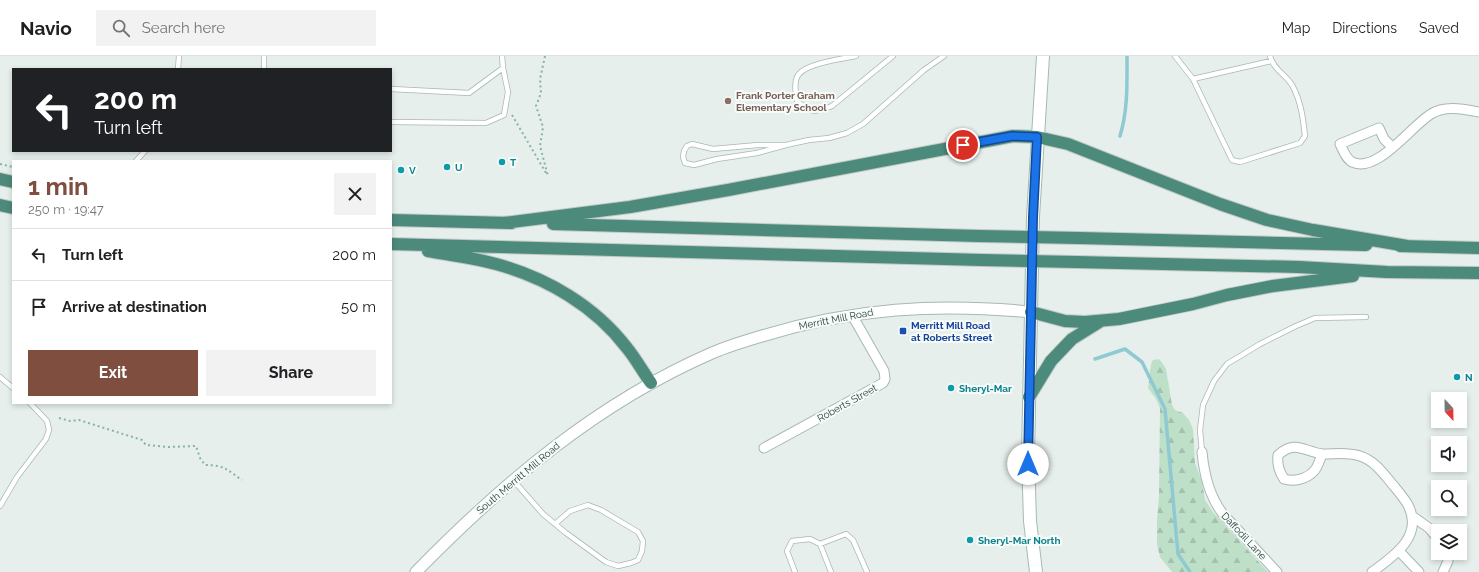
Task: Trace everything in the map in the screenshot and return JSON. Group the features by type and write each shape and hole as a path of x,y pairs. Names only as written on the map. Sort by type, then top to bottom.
{"highway":[{"path":"504,223 583,214 668,201 1012,136 1037,137 1068,144 1220,204 1267,220 1312,230 1407,246"},
{"path":"0,179 12,182"},
{"path":"0,205 12,208"},
{"path":"392,220 1479,248"},
{"path":"392,244 1299,267 1387,272 1479,273"},
{"path":"392,244 495,264 524,273 549,284 583,305 606,324 628,348 651,383"},
{"path":"1031,312 1065,321 1102,321 1193,304 1234,293 1272,286 1387,272"},
{"path":"1029,397 1051,361 1072,339 1102,321"}],"main road":[{"path":"1036,572 1030,521 1028,455 1033,217 1043,56"}],"street":[{"path":"1392,147 1384,139 1379,128 1340,144 1348,159 1352,162 1362,164 1379,158 1392,147 1417,125 1435,112 1449,108 1479,112"},
{"name":"Merritt Mill Road","path":"651,383 713,353 750,340 783,330 852,315 924,308 986,308 1031,312"},
{"name":"Roberts Street","path":"764,448 883,383 885,379 884,371 852,315"},
{"name":"South Merritt Mill Road","path":"416,572 488,502 513,480 564,439 651,383"},
{"path":"1322,454 1314,472 1291,481 1284,479 1277,464 1278,455 1285,449 1296,447 1322,454 1348,453 1359,456 1369,460 1378,467 1408,505 1412,516 1412,525 1407,542 1399,551 1372,572"},
{"name":"Daffodil Lane","path":"1202,452 1210,491 1216,504 1223,514 1277,572"},
{"path":"1412,516 1431,530"},
{"path":"1399,551 1418,572"},
{"path":"1443,572 1448,560"}],"lane":[{"path":"178,68 179,56"},
{"path":"264,56 264,68"},
{"path":"392,122 486,122 504,115 508,92 502,56"},
{"path":"856,56 809,67 799,74 795,85 796,101 807,110 820,111 832,106 893,56"},
{"path":"786,144 713,149 692,144 687,146 683,157 685,163 694,165 757,153 786,144 829,138 847,132 863,124 924,70 944,56"},
{"path":"1175,56 1193,79 1232,160 1240,162 1300,144 1305,136 1302,109 1292,84 1270,59 1193,79"},
{"path":"392,89 468,93 503,68"},
{"path":"137,160 144,152"},
{"path":"1202,452 1200,430 1203,405 1214,381 1228,364 1260,344 1315,318 1366,317"},
{"path":"0,377 12,387"},
{"path":"0,506 17,477 46,439 49,430 47,421 31,404"},
{"path":"513,480 543,514 566,534 606,562 618,566 631,563 638,560 642,551 643,541 638,532 601,510 588,506 570,511 555,524"},
{"path":"820,544 846,534 853,540 867,572"},
{"path":"795,572 787,551 792,541 810,539 820,544 831,572"}],"path":[{"path":"506,104 548,176 540,146 543,126 536,106 541,93 540,79 545,56"},
{"path":"0,164 12,167"},
{"path":"59,418 70,421 79,420 95,424 142,440 146,445 169,447 196,446 200,458 205,465 222,466 242,480"}],"green space":[{"path":"1159,359 1166,369 1172,405 1175,410 1183,413 1189,420 1193,429 1195,463 1202,482 1205,500 1213,512 1268,572 1172,572 1160,557 1157,544 1157,520 1159,496 1160,408 1156,399 1148,388 1150,369 1153,360"}],"waterway":[{"path":"1120,136 1126,106 1127,56"},
{"path":"1095,359 1125,349 1142,362 1165,409 1178,554 1190,572"}],"place":[{"name":"Frank Porter Graham Elementary School","path":"728,101"},
{"name":"T","path":"502,162"},
{"name":"U","path":"447,167"},
{"name":"V","path":"401,170"},
{"name":"Merritt Mill Road at Roberts Street","path":"903,331"},
{"name":"N","path":"1457,377"},
{"name":"Sheryl-Mar","path":"951,388"},
{"name":"Sheryl-Mar North","path":"970,540"}],"route":[{"path":"963,145 1012,136 1037,137 1033,217 1028,464"}]}
